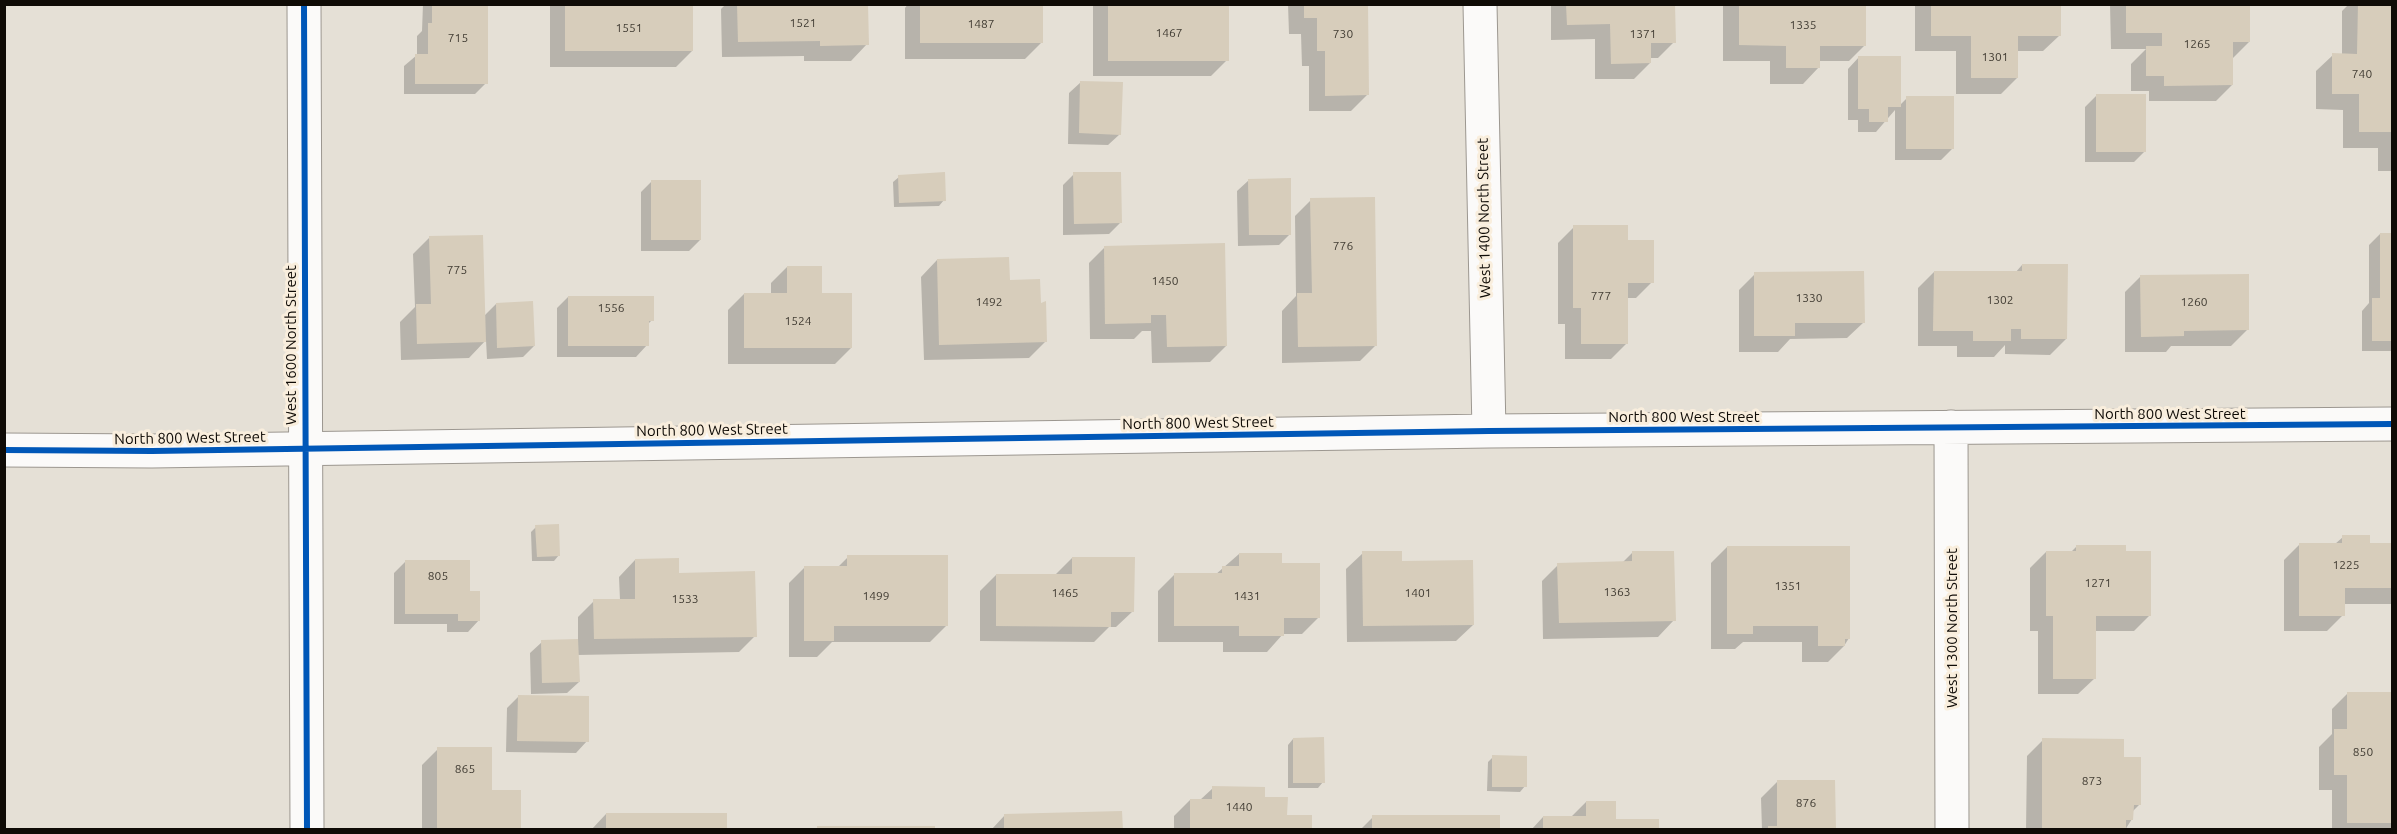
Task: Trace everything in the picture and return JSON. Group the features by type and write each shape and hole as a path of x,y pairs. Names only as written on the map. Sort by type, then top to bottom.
{"street":[{"name":"West 1600 North Street","path":"304,4 303,448 307,830"},
{"name":"West 1400 North Street","path":"1480,4 1489,431"},
{"name":"North 800 West Street","path":"4,450 303,448 1489,431 2392,424"},
{"name":"West 1300 North Street","path":"1951,427 1952,830"}],"building":[{"path":"432,4 488,4 488,84 415,84 415,54 428,54 428,23 432,23"},
{"path":"565,4 693,4 693,51 565,51"},
{"path":"737,4 868,4 869,45 820,46 820,41 738,42"},
{"path":"920,4 1043,4 1043,43 920,43"},
{"path":"1108,4 1229,4 1229,61 1108,61"},
{"path":"1304,4 1368,4 1369,95 1325,96 1325,51 1317,51 1317,18 1304,18"},
{"path":"1566,4 1675,4 1676,43 1651,43 1651,63 1611,64 1610,24 1567,25"},
{"path":"1739,4 1866,4 1866,46 1820,46 1820,68 1786,68 1786,46 1739,45"},
{"path":"1931,4 2061,4 2061,36 2018,36 2018,78 1971,78 1971,36 1931,36"},
{"path":"2126,4 2250,4 2250,42 2233,42 2233,85 2164,86 2164,76 2146,76 2146,46 2162,46 2162,33 2126,33"},
{"path":"2358,4 2392,4 2392,132 2359,132 2359,94 2332,94 2332,53 2357,54"},
{"path":"1858,56 1901,56 1901,107 1888,107 1888,122 1869,122 1869,109 1858,109"},
{"path":"1080,81 1123,82 1121,135 1079,133"},
{"path":"2096,94 2146,94 2146,152 2096,152"},
{"path":"1906,96 1954,96 1954,149 1906,149"},
{"path":"945,172 946,201 899,203 898,175"},
{"path":"1073,172 1121,172 1122,223 1074,224"},
{"path":"1291,178 1291,235 1249,235 1248,179"},
{"path":"651,180 701,180 701,240 651,240"},
{"path":"1375,197 1377,346 1298,347 1297,293 1312,293 1310,198"},
{"path":"1573,225 1628,225 1628,240 1654,240 1654,283 1628,283 1628,344 1581,344 1581,308 1573,308"},
{"path":"2380,233 2392,233 2392,341 2372,341 2372,298 2380,298"},
{"path":"483,235 486,342 417,344 416,304 431,304 429,236"},
{"path":"1225,243 1227,346 1167,347 1166,315 1151,315 1151,323 1105,324 1104,246"},
{"path":"1009,257 1010,280 1040,279 1041,303 1046,301 1047,342 939,345 937,259"},
{"path":"2022,264 2068,264 2067,339 2021,339 2021,329 2011,329 2011,341 1973,341 1973,331 1933,331 1934,271 2022,271"},
{"path":"787,266 822,266 822,293 852,293 852,348 744,348 744,293 787,293"},
{"path":"1864,271 1865,323 1795,323 1795,336 1754,336 1754,272"},
{"path":"2249,274 2249,330 2184,331 2184,336 2141,337 2140,275"},
{"path":"568,296 654,296 654,321 649,321 649,346 568,346"},
{"path":"533,301 535,346 497,348 496,303"},
{"path":"559,524 560,556 537,557 535,525"},
{"path":"2342,535 2370,535 2370,543 2392,543 2392,588 2345,588 2345,616 2299,616 2299,543 2342,543"},
{"path":"2076,545 2126,545 2126,551 2151,551 2151,616 2096,616 2096,679 2053,679 2053,616 2046,616 2046,551 2076,551"},
{"path":"1727,546 1850,546 1850,639 1845,639 1845,646 1818,646 1818,626 1753,626 1753,634 1727,634"},
{"path":"1362,551 1402,551 1402,561 1473,560 1474,625 1363,626"},
{"path":"1632,551 1674,551 1676,621 1559,623 1557,563 1632,561"},
{"path":"1239,553 1282,553 1282,563 1320,563 1320,618 1284,618 1284,636 1239,636 1239,626 1174,626 1174,573 1222,573 1222,566 1239,566"},
{"path":"847,555 948,555 948,626 834,626 834,641 804,641 804,566 847,566"},
{"path":"1072,557 1135,557 1134,612 1111,612 1111,627 996,626 996,574 1072,574"},
{"path":"679,558 679,573 755,571 757,637 594,639 593,599 635,599 635,559"},
{"path":"405,560 470,560 470,591 480,591 480,621 458,621 458,614 405,614"},
{"path":"578,639 580,682 542,683 541,640"},
{"path":"2347,692 2392,692 2392,823 2347,823 2347,775 2334,775 2334,729 2347,729"},
{"path":"518,695 589,696 589,742 517,741"},
{"path":"1324,737 1325,783 1293,783 1293,738"},
{"path":"2042,738 2124,739 2124,757 2141,757 2141,805 2134,805 2133,820 2126,820 2126,830 2042,830"},
{"path":"437,747 492,747 492,790 521,790 521,830 437,830"},
{"path":"1492,755 1527,756 1527,787 1492,787"},
{"path":"1777,780 1835,780 1836,830 1768,830 1768,826 1777,826"},
{"path":"1212,786 1265,787 1265,797 1288,797 1287,815 1312,815 1312,830 1190,830 1190,799 1212,799"},
{"path":"1586,801 1616,801 1616,819 1659,819 1659,830 1543,830 1543,816 1586,816"},
{"path":"1122,811 1123,830 1004,830 1004,814"},
{"path":"606,813 727,813 727,830 606,830"},
{"path":"1372,815 1500,815 1500,830 1372,830"},
{"path":"817,826 935,826 935,830 817,830"}],"cycle path":[{"path":"304,4 307,830"},
{"path":"4,450 152,451 1489,431 2392,424"}]}
